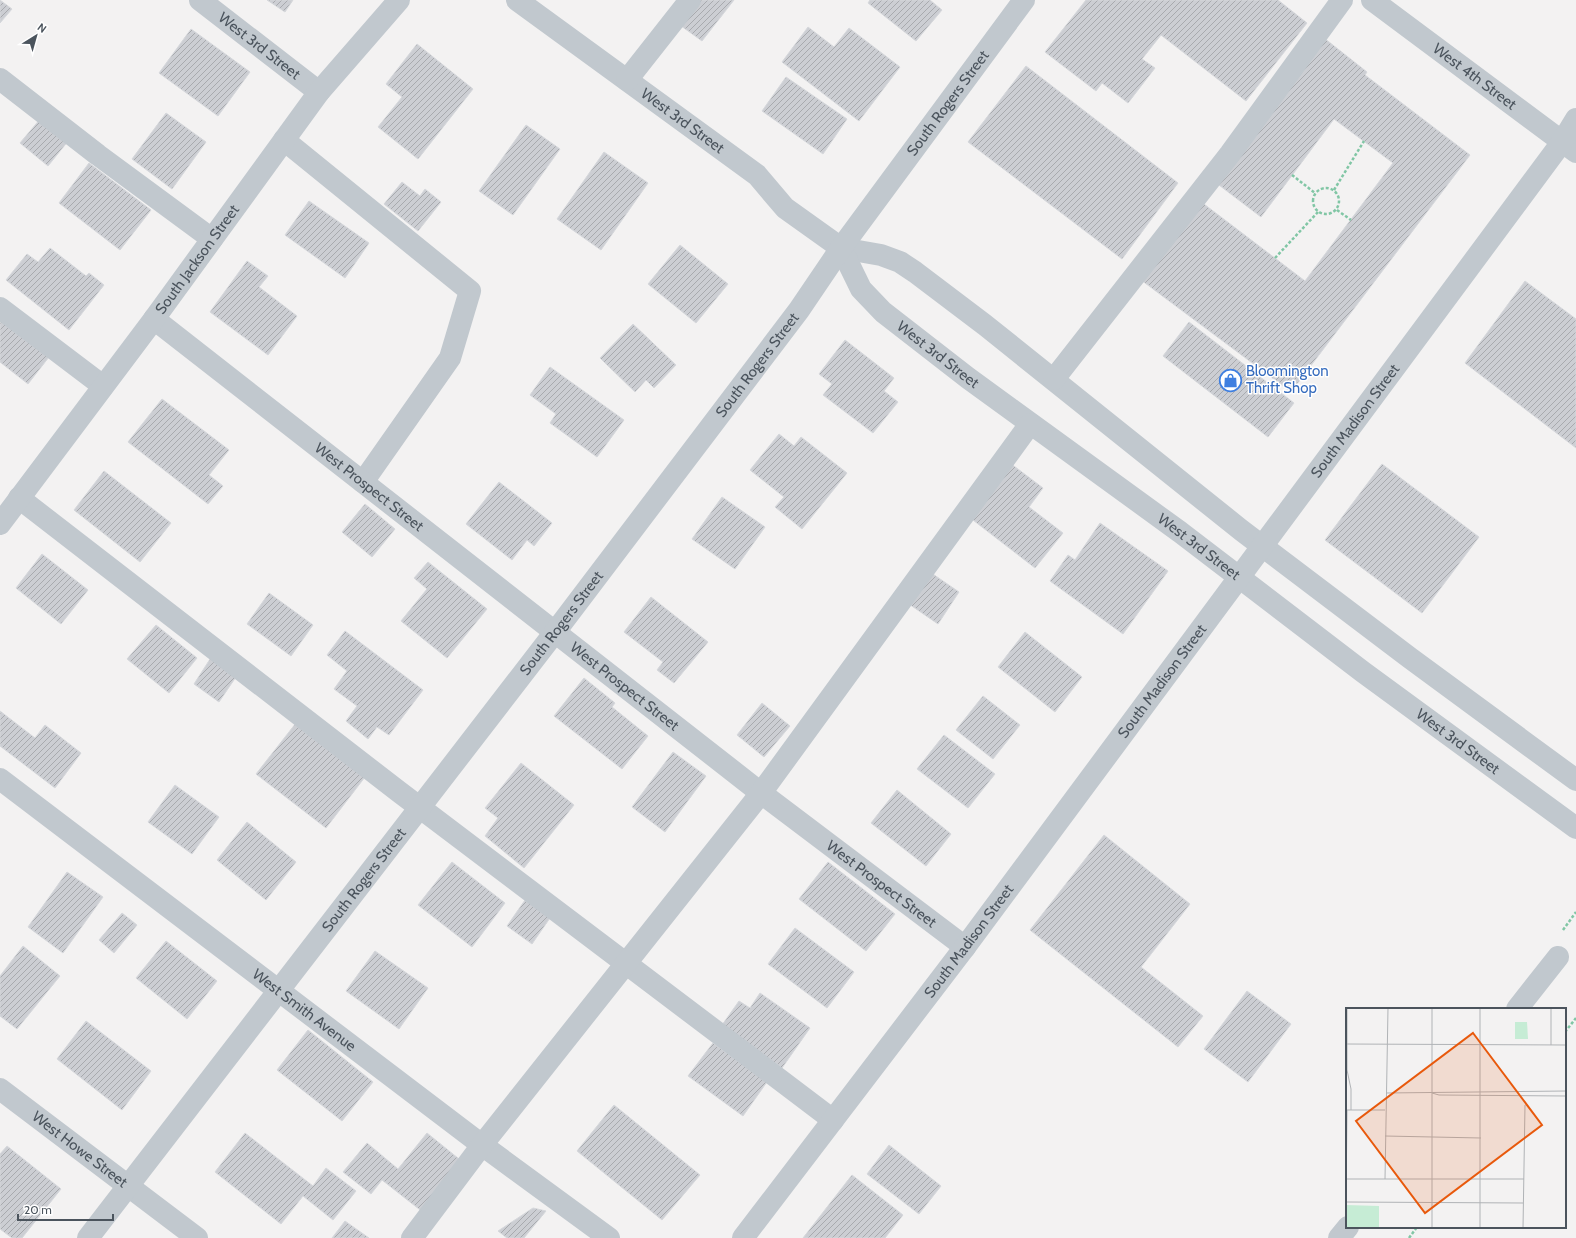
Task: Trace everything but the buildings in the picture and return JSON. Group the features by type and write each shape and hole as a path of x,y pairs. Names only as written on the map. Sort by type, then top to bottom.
{"street":[{"name":"West 3rd Street","path":"200,0 319,92"},
{"name":"South Jackson Street","path":"0,524 154,319 319,92 400,0"},
{"name":"West 3rd Street","path":"517,0 757,175 785,208 841,248 881,255 908,267 1054,379 1190,490 1410,658 1576,780"},
{"path":"628,80 690,0"},
{"name":"South Rogers Street","path":"88,1238 127,1185 555,632 799,310 841,248 1024,0"},
{"path":"1054,379 1230,154 1342,0"},
{"name":"West 4th Street","path":"1372,0 1569,147"},
{"path":"0,79 98,155 212,239"},
{"name":"South Madison Street","path":"743,1238 965,947 1263,546 1569,147 1576,119"},
{"path":"284,140 470,292 450,358 363,482"},
{"name":"West 3rd Street","path":"841,248 857,283 876,307 1030,424 1180,532 1413,709 1576,828"},
{"path":"0,308 103,386"},
{"name":"West Prospect Street","path":"154,319 762,793 965,947"},
{"path":"412,1238 482,1145 762,793 1030,424"},
{"path":"19,498 420,807 833,1120"},
{"name":"West Smith Avenue","path":"0,779 482,1145 609,1238"},
{"path":"1518,1008 1558,957"},
{"name":"West Howe Street","path":"0,1089 197,1238"},
{"path":"1339,1238 1347,1228"}],"path":[{"path":"1334,190 1364,141"},
{"path":"1292,175 1315,193"},
{"path":"1321,188 1334,190 1339,196 1340,203 1337,210 1331,214 1318,212 1313,206 1315,193 1321,188"},
{"path":"1337,210 1351,220"},
{"path":"1275,258 1318,212"},
{"path":"1566,1031 1576,1018"},
{"path":"1409,1238 1416,1228"}],"place":[{"name":"Bloomington Thrift Shop","path":"1230,380"}]}
